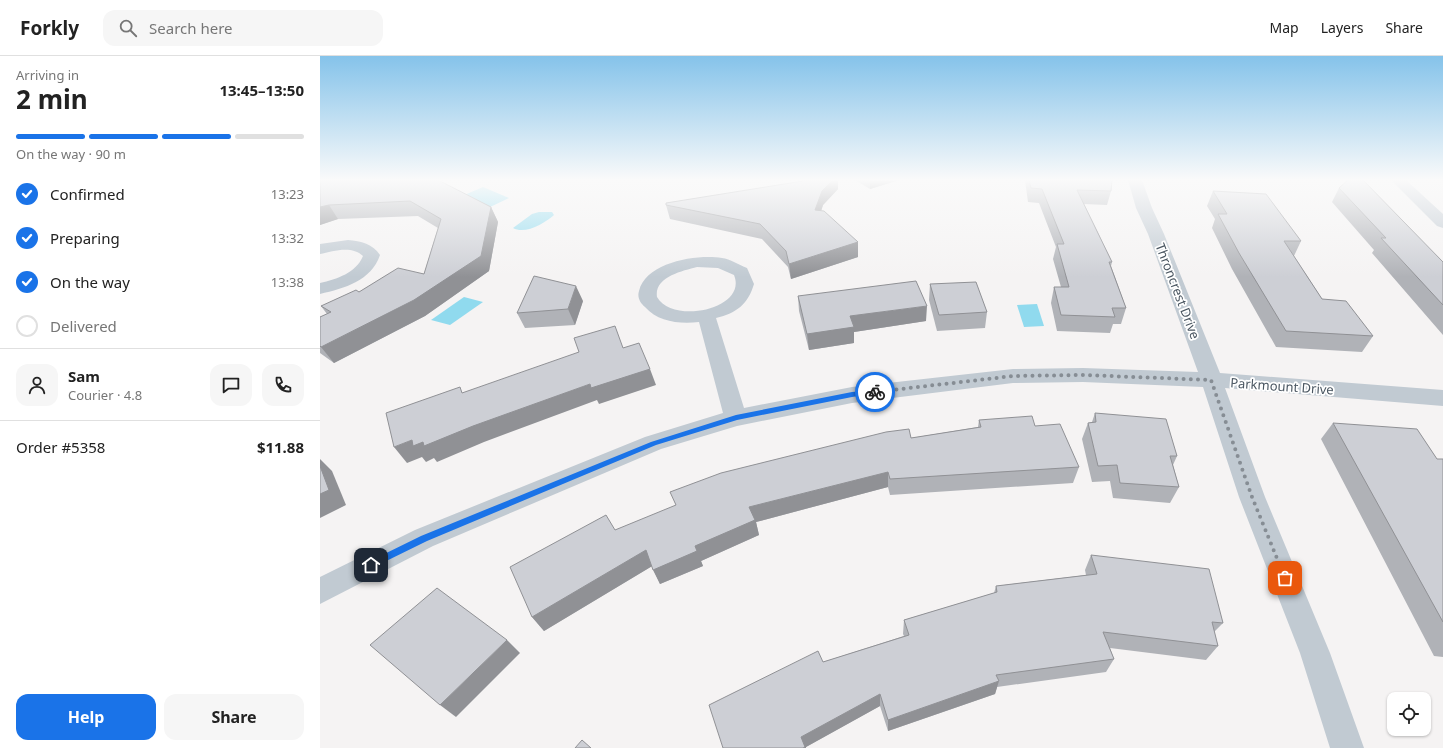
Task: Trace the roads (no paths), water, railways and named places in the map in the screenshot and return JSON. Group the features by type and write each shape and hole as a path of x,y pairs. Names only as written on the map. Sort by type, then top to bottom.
{"street":[{"name":"Throncrest Drive","path":"1146,212 1182,301 1252,497 1315,653 1347,748"},
{"path":"1432,212 1443,223"},
{"path":"320,249 335,246 357,246 368,249 372,255 371,261 359,273 344,281 320,289"},
{"path":"697,262 713,262 727,265 741,272 745,283 741,296 731,305 706,315 678,317 662,314 652,307 647,298 647,291 653,282 663,273 682,265 697,262"},
{"path":"706,315 736,418"},
{"name":"Parkmount Drive","path":"320,592 424,538 653,444 736,418 852,394 1013,376 1083,375 1211,380 1443,398"}],"water":[{"path":"552,212 554,215 529,229 518,230 513,228 532,214"},
{"path":"464,297 483,302 450,325 431,320"},
{"path":"1037,304 1044,326 1024,327 1017,305"}]}
